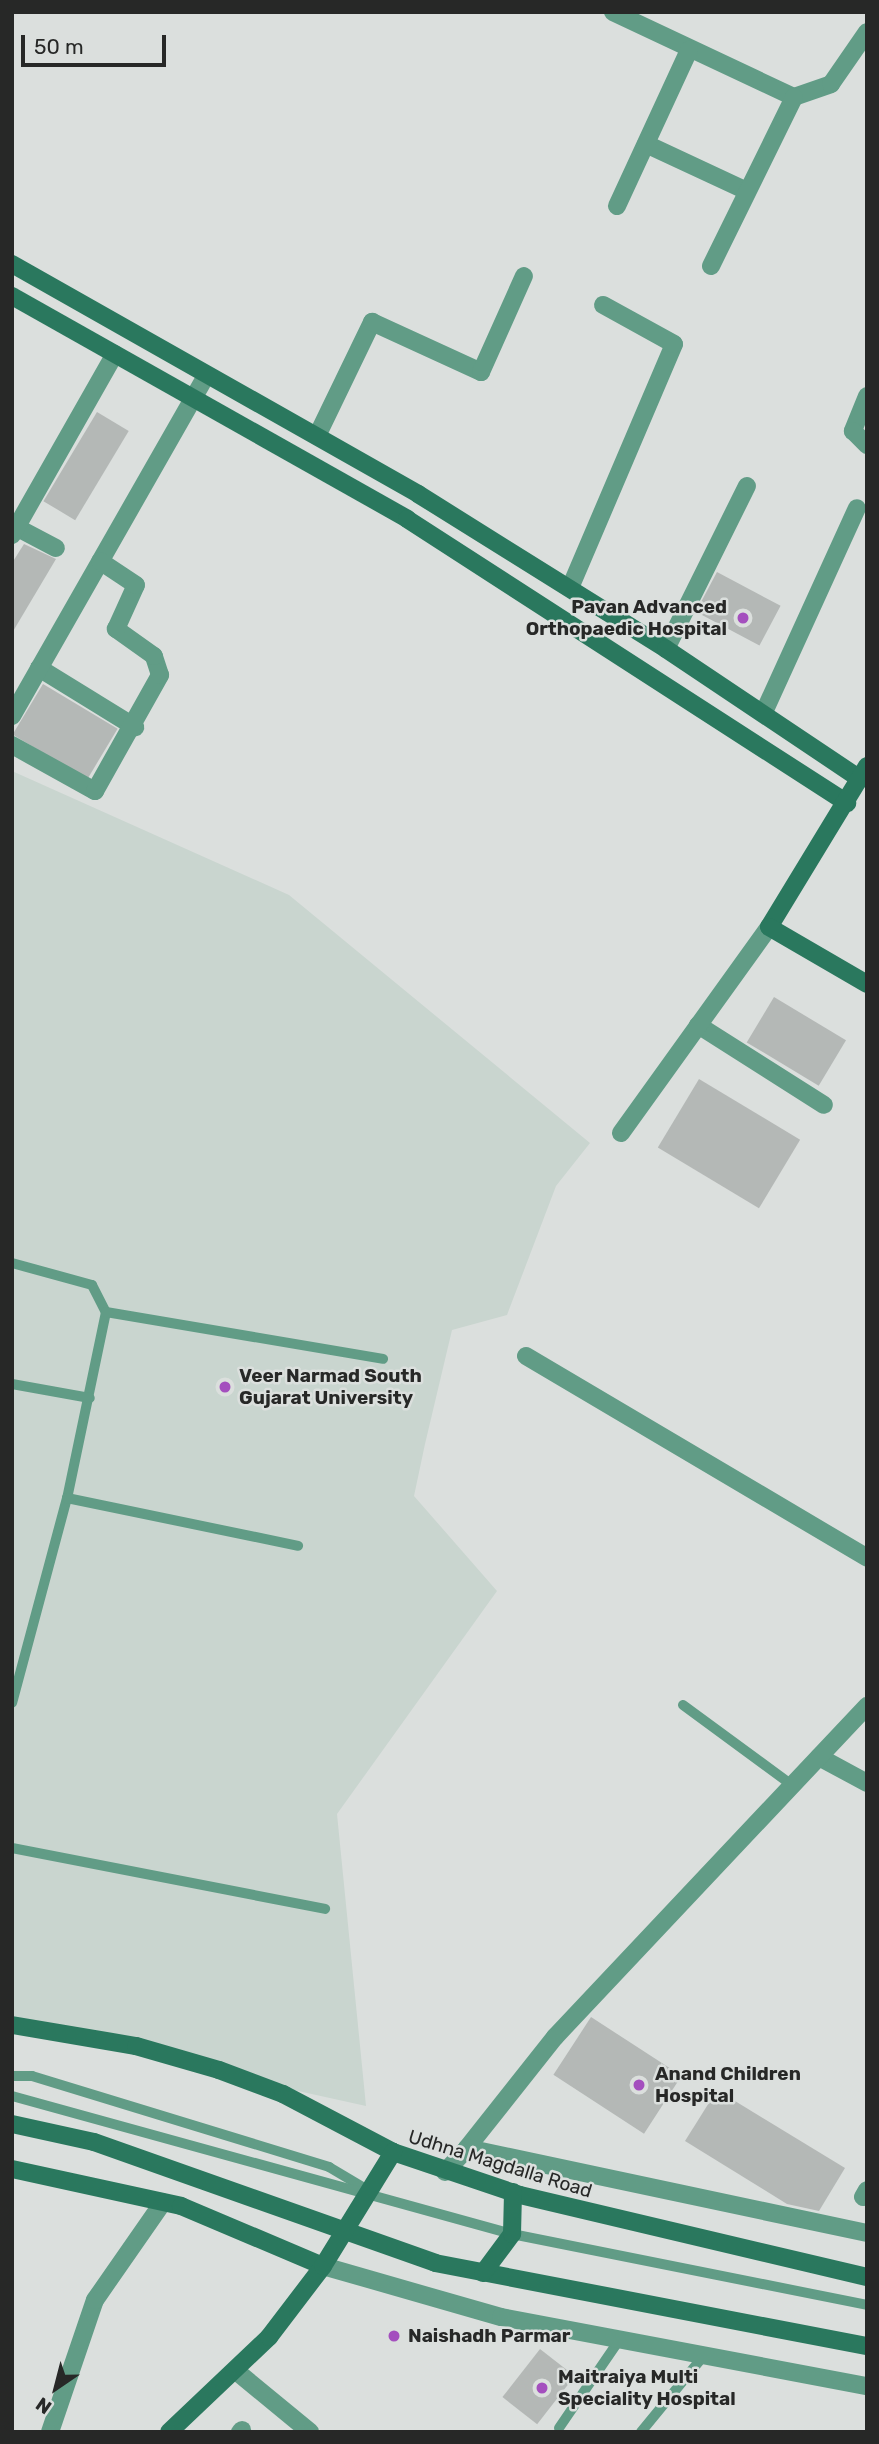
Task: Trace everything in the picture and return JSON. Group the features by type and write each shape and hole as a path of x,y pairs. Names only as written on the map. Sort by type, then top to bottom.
{"street":[{"path":"612,12 794,97 831,84 867,32"},
{"path":"617,206 689,50"},
{"path":"710,266 794,97"},
{"path":"646,144 747,191"},
{"path":"12,264 206,376 317,436 570,588 863,772 847,803 769,927 621,1133"},
{"path":"317,436 372,322 481,372 524,276"},
{"path":"12,296 407,519 847,803"},
{"path":"570,588 674,344 603,305"},
{"path":"56,548 14,531 115,354"},
{"path":"12,716 206,376"},
{"path":"867,396 853,431 867,445"},
{"path":"666,649 747,486"},
{"path":"764,712 857,508"},
{"path":"12,745 95,791 135,727 160,676 160,664 116,629 136,586 100,561"},
{"path":"39,668 135,727"},
{"path":"769,927 867,984"},
{"path":"698,1025 824,1105"},
{"path":"526,1356 867,1558"},
{"path":"446,2172 555,2037 867,1706"},
{"path":"819,1757 867,1783"},
{"name":"Udhna Magdalla Road","path":"12,2025 136,2046 219,2070 283,2094 393,2152 446,2172 513,2192 628,2225 867,2277"},
{"path":"12,2124 94,2142 341,2231 482,2273 867,2346"},
{"path":"467,2148 867,2233"},
{"path":"169,2432 236,2371 323,2266 341,2231 393,2152"},
{"path":"12,2169 163,2202 323,2266 500,2316 867,2386"},
{"path":"482,2273 512,2234 513,2192"},
{"path":"50,2432 95,2300 163,2202"},
{"path":"236,2371 310,2432"}],"lane":[{"path":"12,1263 93,1285 106,1312 67,1498 12,1703"},
{"path":"106,1312 383,1359"},
{"path":"12,1384 90,1398"},
{"path":"67,1498 298,1546"},
{"path":"683,1705 792,1785"},
{"path":"12,1848 325,1909"},
{"path":"12,2076 32,2076 329,2167 369,2191"},
{"path":"12,2096 322,2186 369,2191 512,2234 867,2305"},
{"path":"559,2428 620,2339"},
{"path":"641,2432 705,2354"}],"shaded area":[{"name":"Veer Narmad South Gujarat University","path":"12,771 289,895 590,1143 556,1186 507,1315 452,1330 414,1496 497,1591 337,1814 366,2106 12,2028"}],"building":[{"path":"97,412 129,431 75,520 43,501"},
{"path":"24,544 56,559 12,633 12,563"},
{"path":"717,572 781,606 759,646 696,612"},
{"path":"43,684 118,729 87,779 13,735"},
{"path":"774,997 846,1040 819,1086 747,1042"},
{"path":"699,1079 800,1140 759,1208 658,1148"},
{"path":"591,2017 682,2076 644,2134 553,2075"},
{"path":"717,2090 845,2168 819,2211 787,2204 685,2141"},
{"path":"540,2349 575,2376 537,2424 502,2397"}],"place":[{"name":"Pavan Advanced Orthopaedic Hospital","path":"743,618"},
{"name":"Veer Narmad South Gujarat University","path":"225,1387"},
{"name":"Anand Children Hospital","path":"639,2085"},
{"name":"Naishadh Parmar","path":"394,2336"},
{"name":"Maitraiya Multi Speciality Hospital","path":"542,2388"}]}
